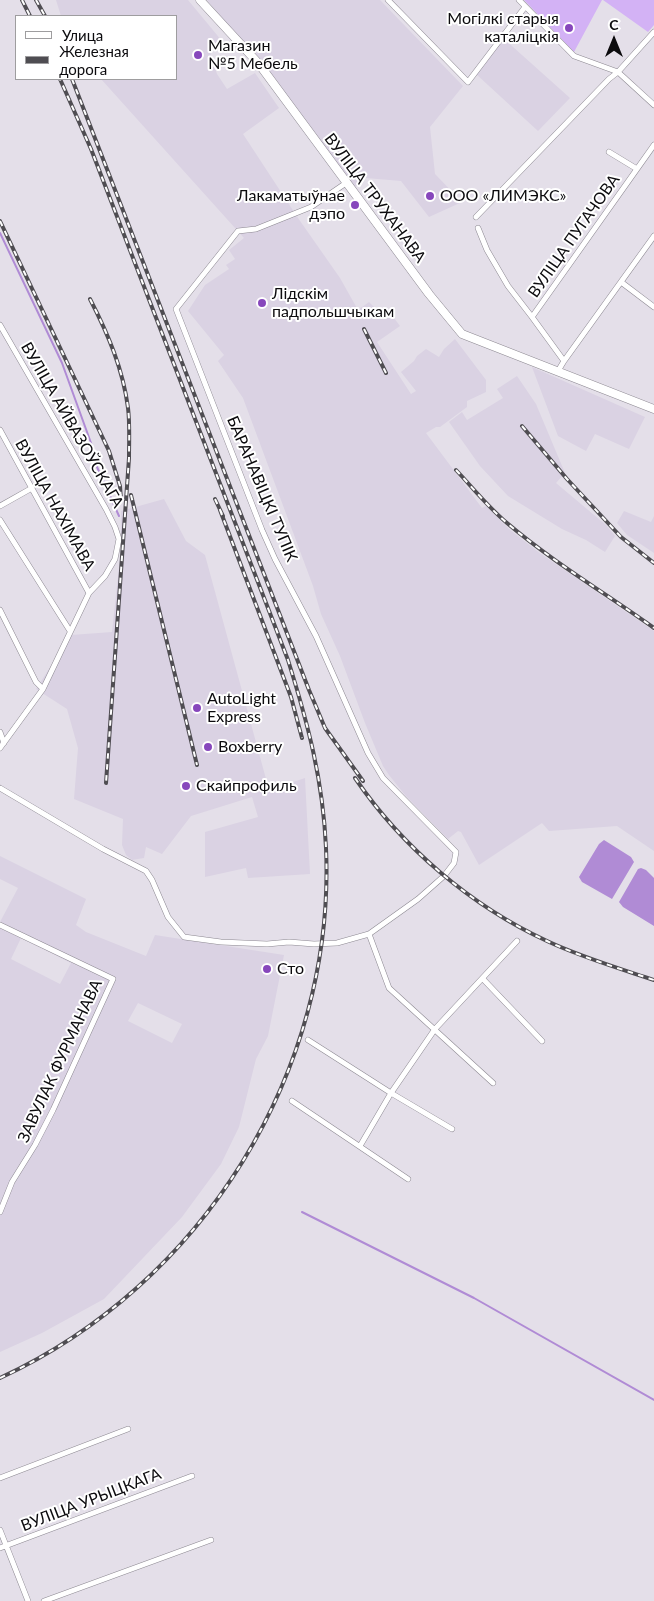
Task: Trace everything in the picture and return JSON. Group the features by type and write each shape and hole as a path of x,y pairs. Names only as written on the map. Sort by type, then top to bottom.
{"main road":[{"name":"ВУЛІЦА ТРУХАНАВА","path":"200,0 259,64 429,294 462,334 654,409"}],"street":[{"path":"388,0 468,82 525,7"},
{"path":"519,0 574,56 618,72 654,106"},
{"path":"476,218 609,79 618,72 654,32"},
{"name":"ВУЛІЦА ПУГАЧОВА","path":"532,317 654,144"},
{"name":"ВУЛІЦА ПУГАЧОВА","path":"609,152 637,169"},
{"name":"БАРАНАВІЦКІ ТУПІК","path":"346,183 311,207 256,229 238,231 176,309 262,530 275,559 316,636 368,753 383,778 456,852 454,863 444,876 418,899 369,934"},
{"path":"478,228 487,250 508,286 564,361"},
{"path":"558,371 654,236"},
{"path":"621,282 654,307"},
{"name":"ВУЛІЦА АЙВАЗОЎСКАГА","path":"0,325 106,509 119,539 115,559 105,576 89,593"},
{"name":"ВУЛІЦА НАХІМАВА","path":"0,430 89,593"},
{"path":"0,506 32,488"},
{"path":"0,520 70,631"},
{"path":"0,748 43,689 89,593"},
{"path":"0,610 36,682 43,689"},
{"path":"0,732 4,743"},
{"path":"0,788 103,849 146,871 152,880 168,917 184,936 221,942 314,944 337,943 369,934 389,988 493,1083"},
{"name":"ЗАВУЛАК ФУРМАНАВА","path":"0,925 113,979 53,1110 35,1145 12,1182 0,1212"},
{"path":"360,1146 391,1093 436,1029 517,941"},
{"path":"483,979 542,1040"},
{"path":"308,1040 452,1129"},
{"path":"292,1100 408,1179"},
{"path":"0,1478 128,1429"},
{"name":"ВУЛІЦА УРЫЦКАГА","path":"0,1548 192,1476"},
{"path":"0,1530 28,1601"},
{"path":"44,1601 211,1540"}],"shaded area":[{"name":"Лакаматыўнае дэпо","path":"56,0 188,0 222,41 210,52 217,74 227,89 255,73 279,108 243,134 340,278 358,310 369,302 385,318 394,318 400,326 377,342 411,394 416,391 401,372 426,349 439,357 444,349 455,339 486,380 486,392 467,401 467,407 440,427 436,427 426,433 482,508 486,506 509,529 541,554 654,631 654,851 617,826 549,831 542,823 479,865 461,832 458,831 448,839 405,795 389,775 383,766 340,656 321,614 313,586 243,398 218,361 224,355 188,311 205,285 229,269 226,265 235,259 229,250 244,238 102,80 178,80 178,15 61,15"},
{"path":"207,0 380,0 463,86 430,127 435,174 462,202 429,217 401,181 366,178 355,187 264,64 234,33"},
{"name":"Могілкі старыя каталіцкія","path":"524,0 602,0 574,52"},
{"path":"603,0 654,0 654,25 648,32"},
{"path":"503,38 570,98 538,131 476,74"},
{"path":"532,367 645,417 629,449 595,434 586,451 558,436"},
{"path":"517,376 536,404 565,473 556,483 606,525 615,536 605,552 586,540 562,529 508,496 480,466 449,422 462,412 467,420 503,398 497,389"},
{"path":"164,499 186,541 205,555 269,790 305,778 310,874 248,878 246,868 205,877 205,832 258,817 252,797 191,816 162,854 146,847 144,858 132,860 126,855 122,845 123,819 74,799 78,748 67,709 36,689 71,635 112,632 121,549 121,511"},
{"path":"624,511 651,522 654,516 654,553 627,535 617,523"},
{"path":"604,840 631,857 634,862 612,899 582,882 579,877 599,844"},
{"path":"0,856 86,899 76,925 86,932 146,956 155,935 284,955 268,1036 256,1059 239,1127 221,1164 182,1217 104,1299 42,1333 0,1352 0,922 18,888 0,879","holes":["21,938 71,963 60,984 11,959","138,1003 182,1024 172,1043 128,1021"]},
{"path":"641,868 654,878 654,926 623,907 619,902 638,869"}],"waterway":[{"path":"0,233 62,363 91,443 97,467 119,516"},
{"path":"302,1212 474,1298 654,1400"}],"railway":[{"path":"22,0 30,15"},
{"path":"36,0 44,15"},
{"path":"0,1378 72,1338 138,1287 195,1228 242,1162 281,1089 308,1012 323,931 326,848 322,799 308,730 288,660 91,149 60,80"},
{"path":"72,80 309,690 325,728 363,781"},
{"path":"0,221 109,451 120,486 121,500"},
{"path":"90,299 103,325 119,366 126,394 129,420 129,458 106,783"},
{"path":"364,329 386,373"},
{"path":"522,426 567,479 621,537 654,563"},
{"path":"456,470 507,523 561,564 654,628"},
{"path":"131,495 197,765"},
{"path":"215,499 223,516"},
{"path":"220,510 291,697 302,738"},
{"path":"355,778 394,828 416,851 465,892 519,927 547,941 600,962 654,980"}],"place":[{"name":"Могілкі старыя каталіцкія","path":"569,28"},
{"name":"Магазин №5 Мебель","path":"198,55"},
{"name":"ООО «ЛИМЭКС»","path":"430,196"},
{"name":"Лакаматыўнае дэпо","path":"355,205"},
{"name":"Лідскім падпольшчыкам","path":"262,303"},
{"name":"AutoLight Express","path":"197,708"},
{"name":"Boxberry","path":"208,747"},
{"name":"Скайпрофиль","path":"186,786"},
{"name":"Сто","path":"267,969"}]}
